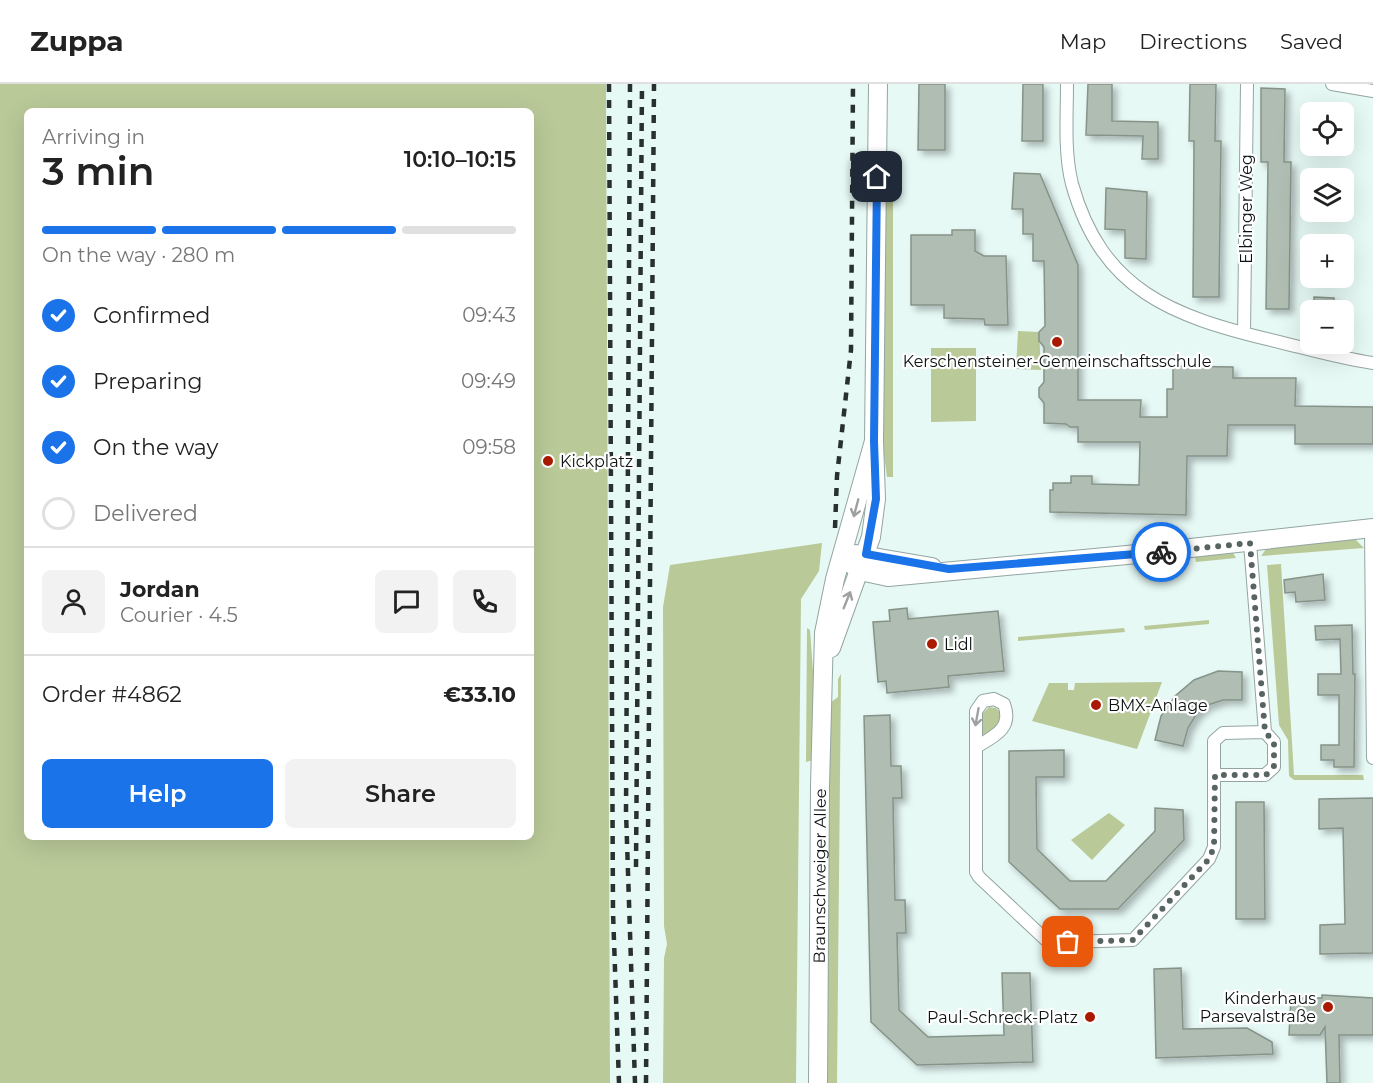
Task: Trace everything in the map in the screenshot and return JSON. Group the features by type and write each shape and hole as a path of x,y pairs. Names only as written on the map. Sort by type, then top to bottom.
{"street":[{"path":"874,441 878,84"},
{"path":"1067,84 1067,146 1072,183 1083,216 1101,248 1128,280 1160,303 1200,321 1373,363"},
{"name":"Elbinger Weg","path":"1244,333 1247,84"},
{"path":"1332,84 1373,91"},
{"name":"Braunschweiger Allee","path":"818,1083 824,633 829,603 874,441"},
{"name":"Braunschweiger Allee","path":"823,670 863,562 876,499 874,441"},
{"path":"842,554 863,562 949,569 1250,543 1372,528 1373,758"},
{"path":"1214,772 1266,775 1274,766 1274,742 1265,732 1250,543"},
{"path":"976,747 976,872 1046,940 1068,942 1133,940 1209,859 1214,847 1214,741 1223,733 1265,732"}],"green space":[{"path":"0,84 606,84 610,1083 0,1083"},
{"path":"893,170 893,477 887,477 882,441 886,173"},
{"path":"1018,331 1039,332 1041,370 1016,369"},
{"path":"931,348 976,348 976,421 931,422"},
{"path":"1354,538 1364,548 1261,556 1267,548"},
{"path":"822,543 819,571 801,599 796,1083 663,1083 664,958 667,944 664,926 663,607 670,565"},
{"path":"1233,553 1236,558 1196,562 1195,557"},
{"path":"1281,564 1294,775 1363,775 1364,780 1294,780 1289,776 1288,740 1279,725 1267,565"},
{"path":"1209,620 1209,624 1145,630 1144,626"},
{"path":"807,628 810,630 813,671 813,760 806,762"},
{"path":"1124,628 1125,632 1018,641 1018,637"},
{"path":"841,674 837,1083 827,1083 830,703 838,697 838,679"},
{"name":"BMX-Anlage","path":"1162,682 1137,749 1032,721 1049,683 1068,683 1068,690 1074,690 1075,683"},
{"path":"989,707 996,708 1001,713 1001,722 982,740 978,739 983,713"},
{"path":"1109,813 1125,825 1092,860 1071,840"}],"building":[{"path":"919,84 945,84 945,150 918,150"},
{"path":"1023,84 1043,84 1043,141 1022,141"},
{"path":"1088,84 1112,84 1112,121 1158,122 1158,159 1142,159 1143,136 1086,135"},
{"path":"1190,84 1216,84 1215,141 1221,141 1219,297 1193,297 1194,141 1189,141"},
{"path":"1261,88 1285,89 1284,162 1291,162 1289,309 1266,309 1268,162 1261,162"},
{"path":"1014,173 1040,174 1078,265 1078,400 1141,400 1140,417 1167,417 1167,389 1173,389 1173,366 1233,367 1233,378 1296,378 1295,406 1373,407 1373,444 1295,444 1295,425 1228,425 1227,456 1187,456 1186,515 1050,512 1050,490 1053,490 1053,483 1071,483 1071,476 1092,476 1092,484 1139,485 1140,442 1078,442 1078,427 1044,423 1044,403 1039,397 1039,388 1044,382 1044,347 1039,341 1039,332 1045,326 1044,261 1033,261 1033,234 1023,234 1023,209 1012,209"},
{"path":"1106,188 1147,192 1146,259 1125,258 1125,230 1105,229"},
{"path":"952,230 975,230 975,251 984,256 1006,256 1008,325 985,325 984,319 944,318 944,305 911,305 911,235 952,235"},
{"path":"1314,297 1334,298 1334,300 1314,300"},
{"path":"1323,574 1325,600 1296,602 1295,592 1285,593 1284,580"},
{"name":"Lidl","path":"907,608 908,619 998,611 1004,671 948,676 949,687 887,693 886,681 878,682 873,622 890,621 889,610"},
{"path":"1352,625 1353,674 1355,674 1354,767 1334,767 1334,760 1321,760 1321,745 1339,745 1339,695 1318,695 1318,674 1341,674 1340,639 1316,640 1315,626"},
{"path":"1218,671 1242,672 1242,700 1223,700 1208,705 1196,715 1188,728 1183,746 1155,740 1161,716 1175,696 1194,680"},
{"path":"890,715 891,766 901,766 902,798 893,798 895,900 905,900 906,933 897,933 899,1010 928,1037 1004,1035 1002,973 1030,973 1033,1062 917,1065 871,1022 864,716"},
{"path":"1064,750 1064,777 1036,777 1037,849 1070,881 1106,881 1155,831 1155,808 1183,810 1184,840 1118,909 1060,909 1009,862 1009,751"},
{"path":"1373,798 1373,953 1320,954 1320,925 1345,924 1343,828 1319,829 1319,799"},
{"path":"1236,802 1264,802 1265,919 1236,919"},
{"path":"1181,968 1183,1029 1247,1028 1272,1042 1273,1054 1156,1058 1154,969"},
{"path":"1322,995 1373,998 1373,1035 1339,1035 1340,1083 1327,1083 1325,1027 1320,1035 1289,1035 1291,998 1322,998"}],"railway":[{"path":"609,84 613,912 619,1083"},
{"path":"630,84 626,812 635,1083"},
{"path":"636,867 642,84"},
{"path":"646,1083 654,84"},
{"path":"835,528 837,476 851,350 853,84"}],"way so far":[{"path":"1068,942 1133,940 1209,859 1214,847 1215,775 1266,775 1274,766 1274,742 1265,732 1250,543 1161,552"}],"place":[{"name":"Kerschensteiner-Gemeinschaftsschule","path":"1057,342"},
{"name":"Kickplatz","path":"548,461"},
{"name":"Lidl","path":"932,644"},
{"name":"BMX-Anlage","path":"1096,705"},
{"name":"Kinderhaus Parsevalstraße","path":"1328,1007"},
{"name":"Paul-Schreck-Platz","path":"1090,1017"}],"route":[{"path":"877,177 874,441 876,499 871,537 866,554 949,569 1161,552"}]}
